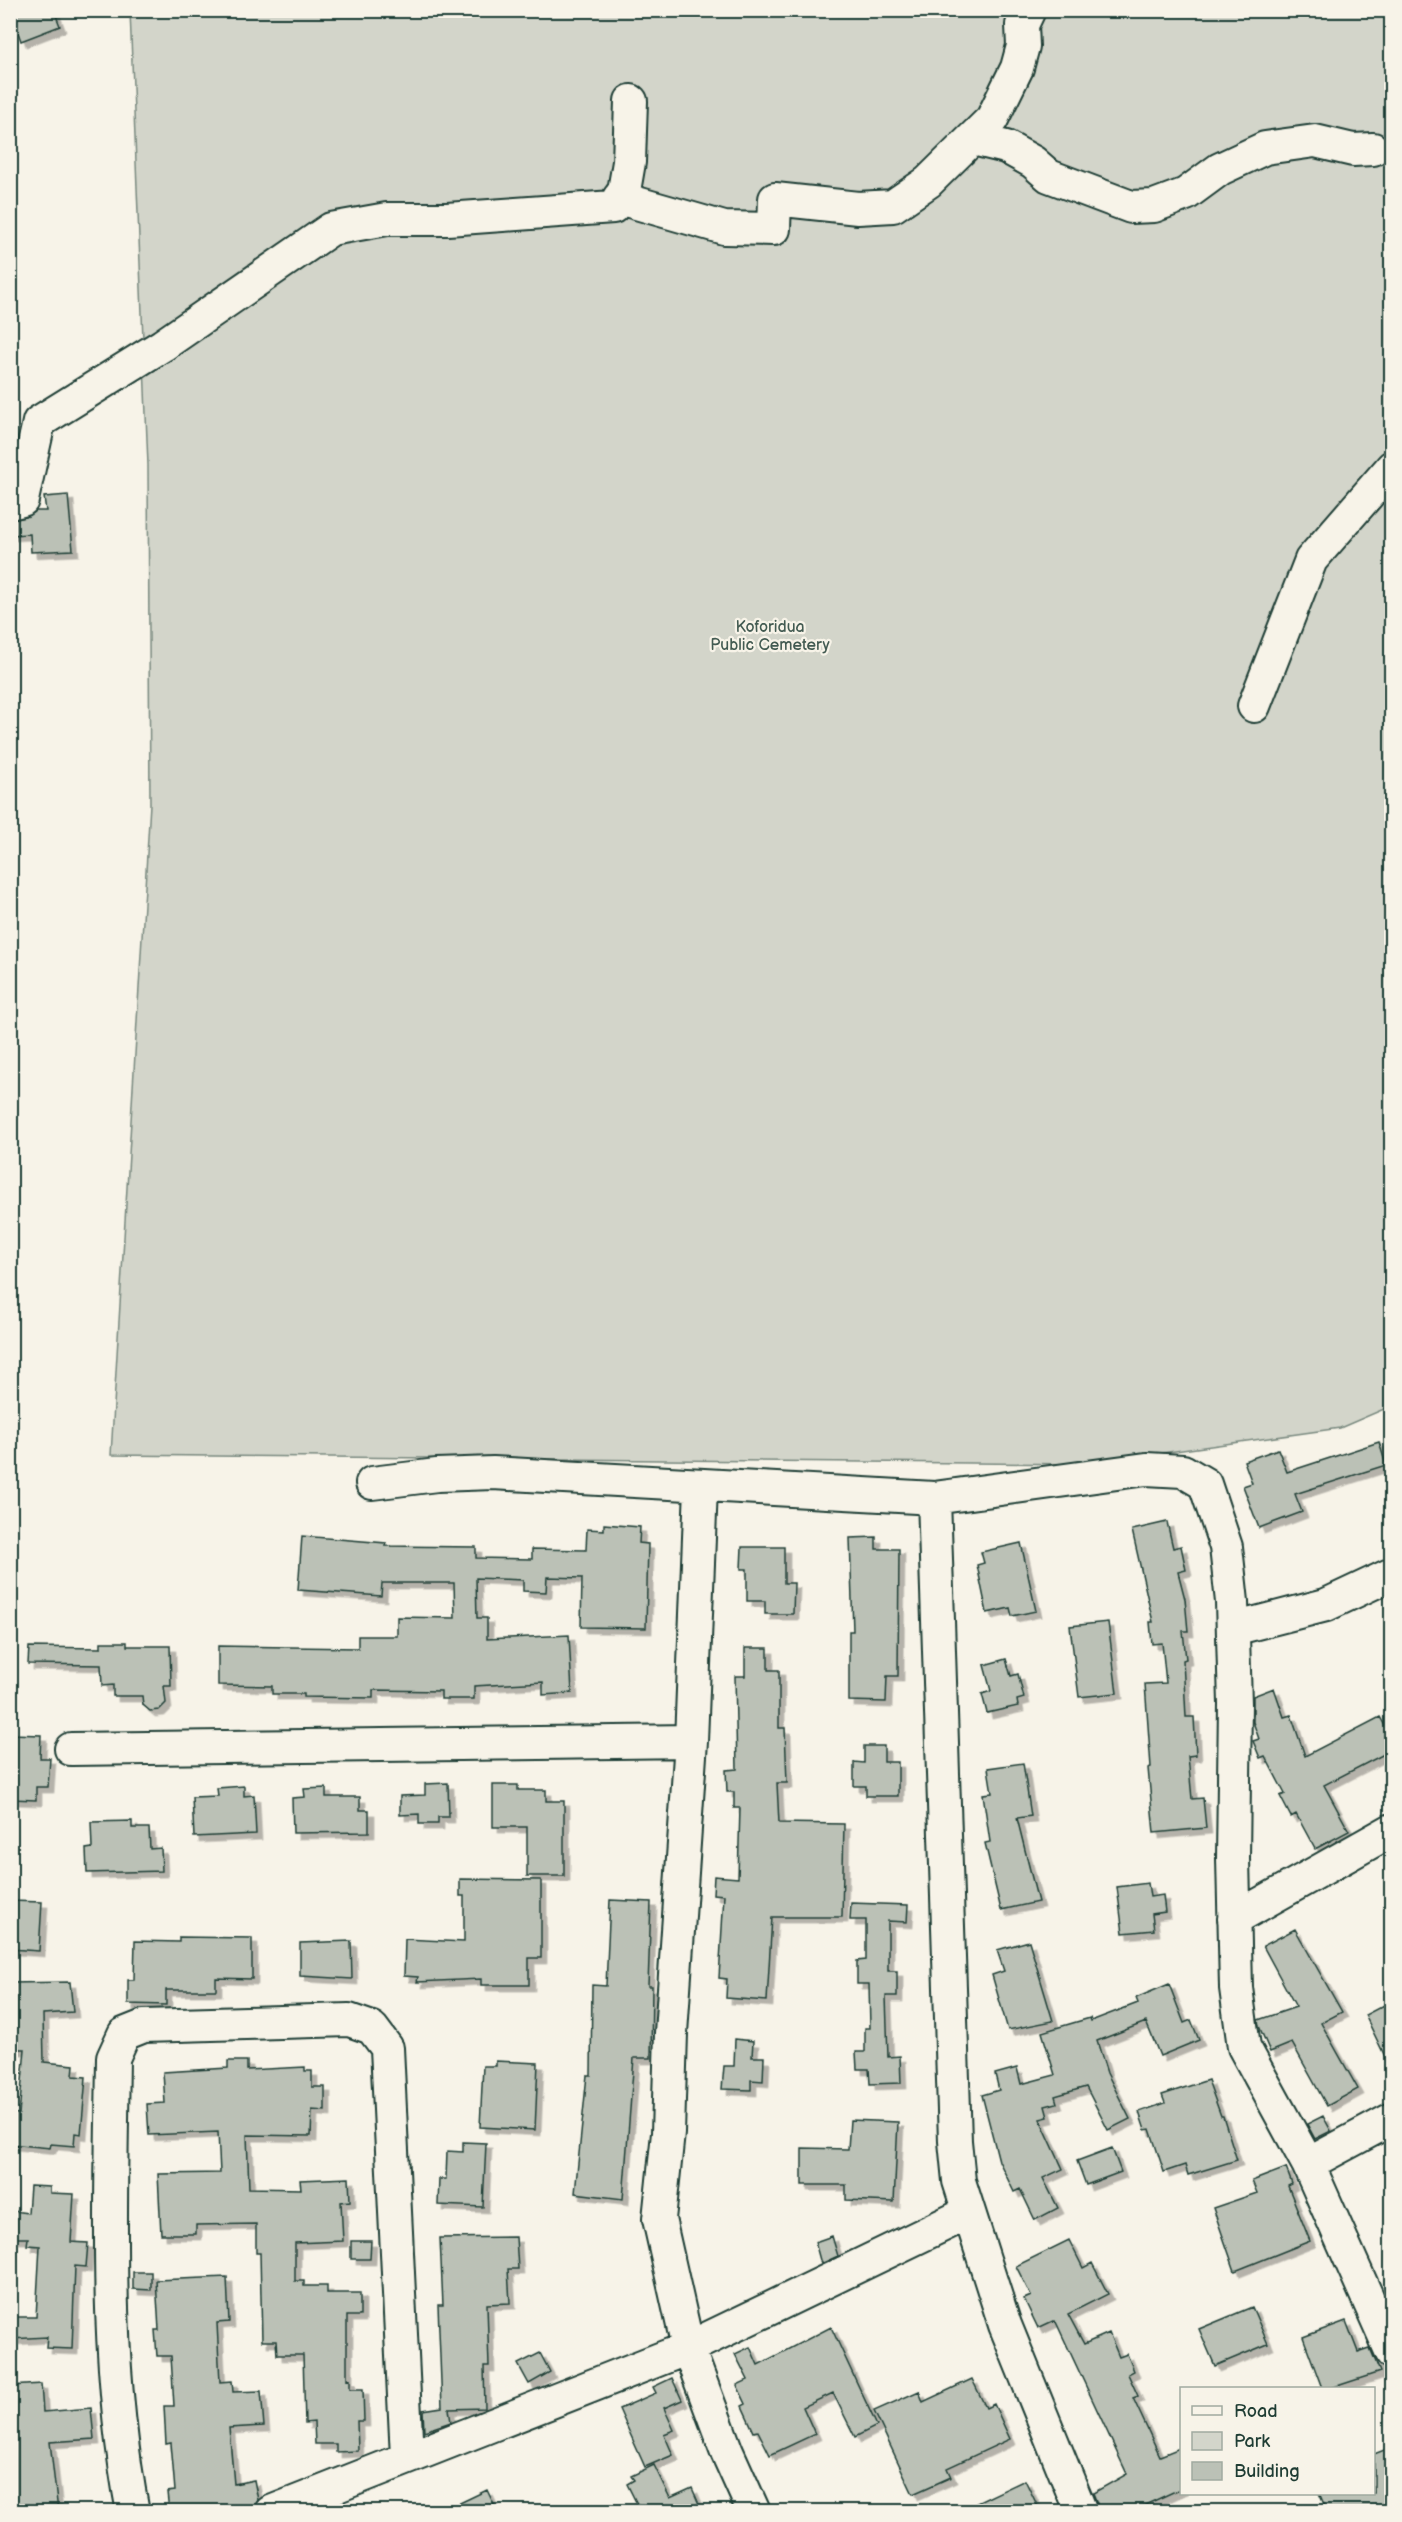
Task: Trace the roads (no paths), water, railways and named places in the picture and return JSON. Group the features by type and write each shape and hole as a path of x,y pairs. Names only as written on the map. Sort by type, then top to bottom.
{"street":[{"path":"619,198 724,228 774,229 775,199 858,208 893,206 928,182 992,119 1017,68 1023,46 1022,26 1029,10"},
{"path":"10,503 22,500 39,422 163,345 331,229 387,219 447,219 613,207 624,191 629,162 631,101"},
{"path":"973,139 1006,147 1033,162 1049,176 1131,207 1154,206 1186,194 1220,169 1264,148 1315,141 1353,150 1373,149"},
{"path":"1254,706 1311,560 1392,467"},
{"path":"372,1483 437,1475 493,1473 701,1487 934,1498 1146,1469 1183,1471 1205,1484 1226,1547 1233,1629 1234,1919 1236,1988 1244,2047 1308,2164 1392,2353"},
{"path":"701,1487 691,1742 671,2032 668,2133 659,2219 688,2348 727,2452 754,2511"},
{"path":"934,1498 955,2141 959,2181 1005,2325 1081,2511"},
{"path":"1233,1629 1326,1605 1392,1574"},
{"path":"71,1749 691,1742"},
{"path":"1234,1919 1392,1830"},
{"path":"133,2511 116,2407 110,2249 113,2058 124,2034 144,2026 349,2020 372,2028 387,2048 407,2457"},
{"path":"1308,2164 1392,2120"},
{"path":"271,2511 688,2348 968,2213"}],"park label":[{"name":"Koforidua Public Cemetery","path":"770,635"}]}
